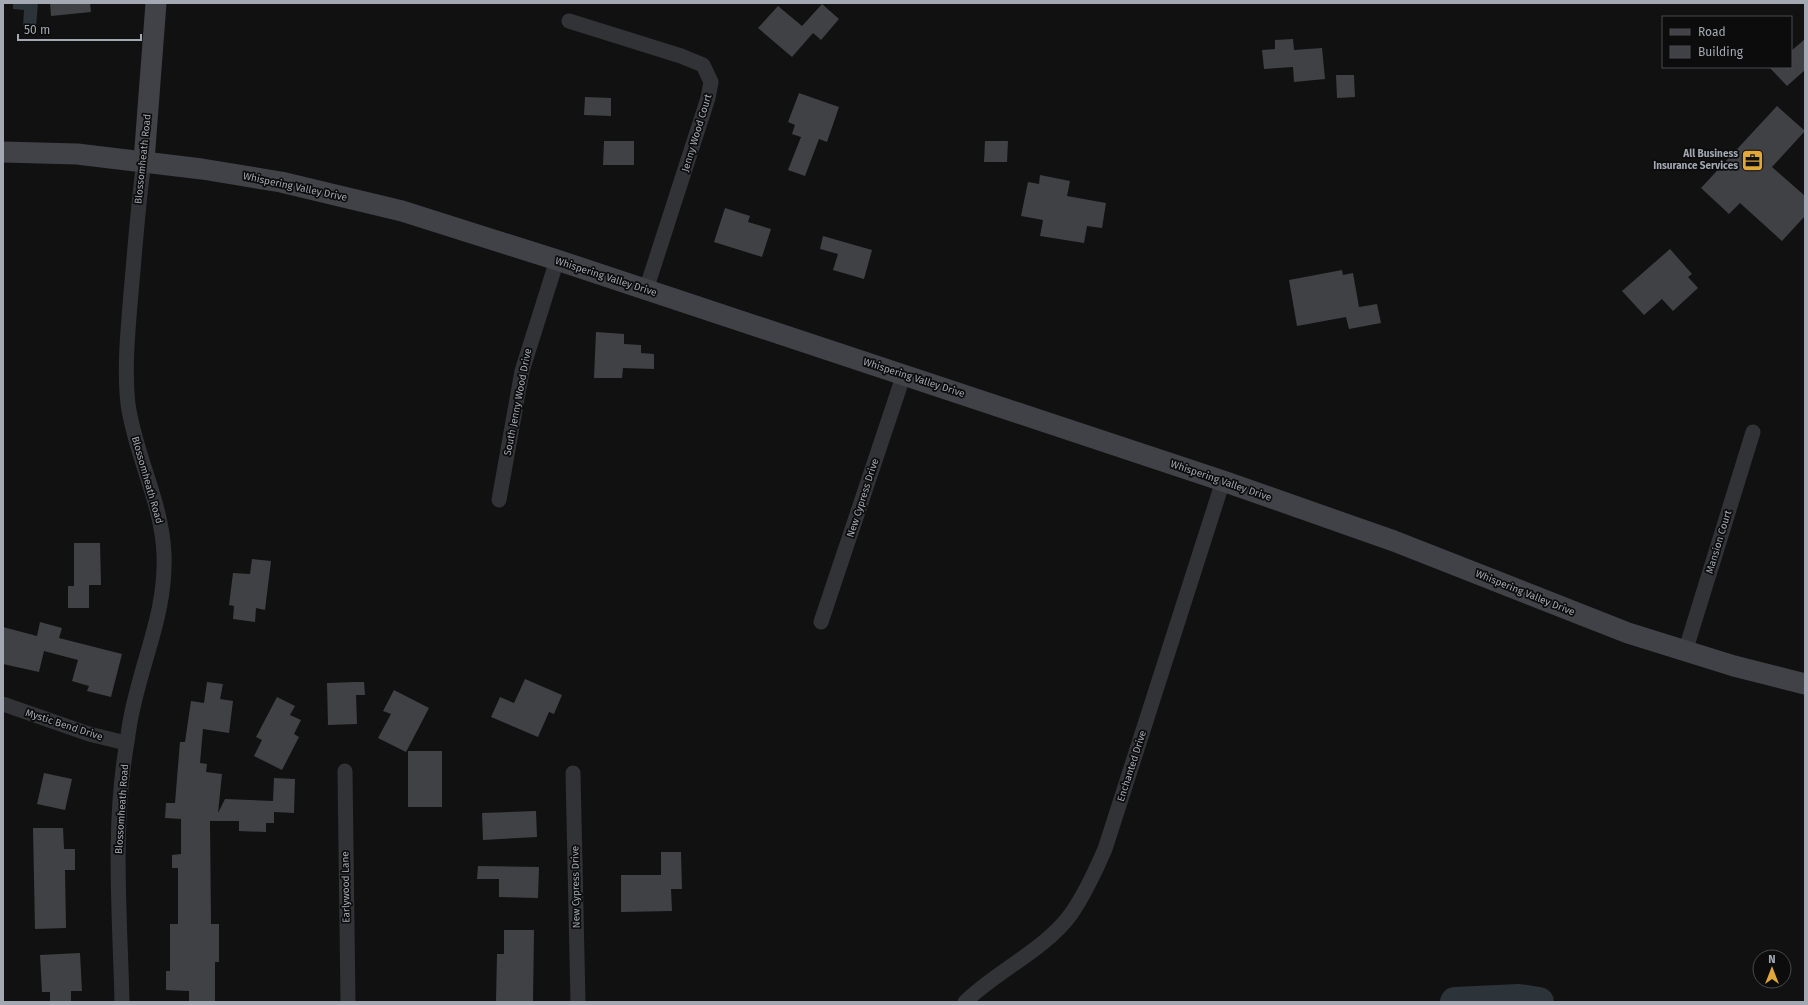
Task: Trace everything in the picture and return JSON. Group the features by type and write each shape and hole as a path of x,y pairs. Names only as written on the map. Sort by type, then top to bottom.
{"street":[{"name":"Blossomheath Road","path":"122,1002 118,842 126,743 136,695 161,607 164,560 161,524 132,427 126,381 128,330 138,203 144,161 156,3"},
{"name":"Jenny Wood Court","path":"569,21 681,56 703,65 711,82 699,126 646,290"},
{"name":"Whispering Valley Drive","path":"3,152 77,154 144,161 256,178 402,211 557,260 904,374 1223,481 1394,541 1628,633 1685,652 1805,684"},
{"name":"South Jenny Wood Drive","path":"499,500 522,370 557,260"},
{"name":"New Cypress Drive","path":"821,622 904,374"},
{"name":"Mansion Court","path":"1685,652 1753,432"},
{"name":"Enchanted Drive","path":"965,1002 1053,934 1070,915 1085,892 1105,849 1223,481"},
{"name":"Mystic Bend Drive","path":"3,704 89,734 126,743"},
{"name":"Earlywood Lane","path":"345,771 348,1002"},
{"name":"New Cypress Drive","path":"574,773 578,1002"}],"shaded area":[{"path":"13,3 38,3 36,27 23,26 24,10 13,9"}],"building":[{"path":"50,3 90,3 91,12 51,16"},
{"path":"822,4 839,19 821,40 813,33 792,57 758,28 778,6 802,26"},
{"path":"1293,39 1294,50 1322,48 1325,79 1294,82 1293,67 1264,69 1262,50 1275,49 1275,40"},
{"path":"1805,39 1805,70 1787,86 1770,68 1792,68 1792,50"},
{"path":"1336,75 1354,75 1355,97 1337,98"},
{"path":"799,93 839,107 827,142 819,139 805,176 788,170 801,137 792,134 795,125 788,122"},
{"path":"585,97 611,98 611,116 584,115"},
{"name":"All Business Insurance Services","path":"1777,106 1805,131 1772,167 1805,196 1805,216 1782,241 1740,203 1729,214 1701,188"},
{"path":"604,141 634,141 634,165 603,165"},
{"path":"985,141 1008,141 1007,162 984,162"},
{"path":"1040,175 1070,181 1067,196 1106,203 1102,228 1087,226 1084,243 1040,236 1043,220 1021,216 1028,182 1039,184"},
{"path":"725,208 750,216 748,222 771,229 762,257 714,242"},
{"path":"823,236 872,250 864,279 833,270 838,254 820,249"},
{"path":"1670,249 1692,274 1688,277 1698,288 1673,311 1662,299 1644,315 1622,291"},
{"path":"1342,270 1343,275 1353,273 1359,307 1377,304 1381,323 1349,329 1346,317 1297,326 1289,280"},
{"path":"596,332 624,334 624,344 641,345 641,353 654,354 654,369 623,368 622,378 594,378"},
{"path":"74,543 100,543 101,585 89,585 89,608 68,608 68,586 74,586"},
{"path":"252,559 271,561 265,610 256,608 255,622 233,619 234,606 229,605 233,573 250,574"},
{"path":"40,622 62,628 59,638 122,654 111,697 87,691 89,686 72,681 78,660 44,651 39,672 3,664 3,627 37,636"},
{"path":"525,679 562,695 554,714 549,712 538,737 491,717 500,697 514,703"},
{"path":"207,682 223,684 220,699 233,701 229,733 203,729 200,763 207,764 206,772 222,774 218,813 225,799 273,801 274,778 295,779 294,813 274,812 274,823 266,823 266,832 239,831 239,821 210,821 211,924 219,924 219,962 215,962 215,1002 189,1002 189,991 166,990 166,971 170,971 170,924 178,924 178,868 172,868 172,855 181,854 181,819 165,818 166,803 175,803 180,742 185,742 191,701 204,703"},
{"path":"364,682 365,695 356,695 357,724 328,725 327,683"},
{"path":"394,690 429,708 406,752 378,738 391,714 383,711"},
{"path":"277,697 295,706 290,715 301,720 294,734 299,737 282,770 254,756 262,740 256,737"},
{"path":"408,751 442,751 442,807 408,807"},
{"path":"44,773 72,779 65,810 37,804"},
{"path":"536,811 537,837 483,840 482,813"},
{"path":"33,828 63,828 64,849 75,849 75,870 65,870 66,928 35,929"},
{"path":"661,852 681,852 682,889 671,889 672,911 621,912 621,875 661,875"},
{"path":"478,866 539,867 538,898 499,897 499,879 477,879"},
{"path":"504,930 534,930 533,1002 496,1002 497,954 504,954"},
{"path":"80,953 82,991 71,991 71,1002 50,1002 50,992 42,992 40,955"}],"waterway":[{"path":"1455,1002 1519,999 1539,1002"}],"place":[{"name":"All Business Insurance Services","path":"1753,160"}]}
